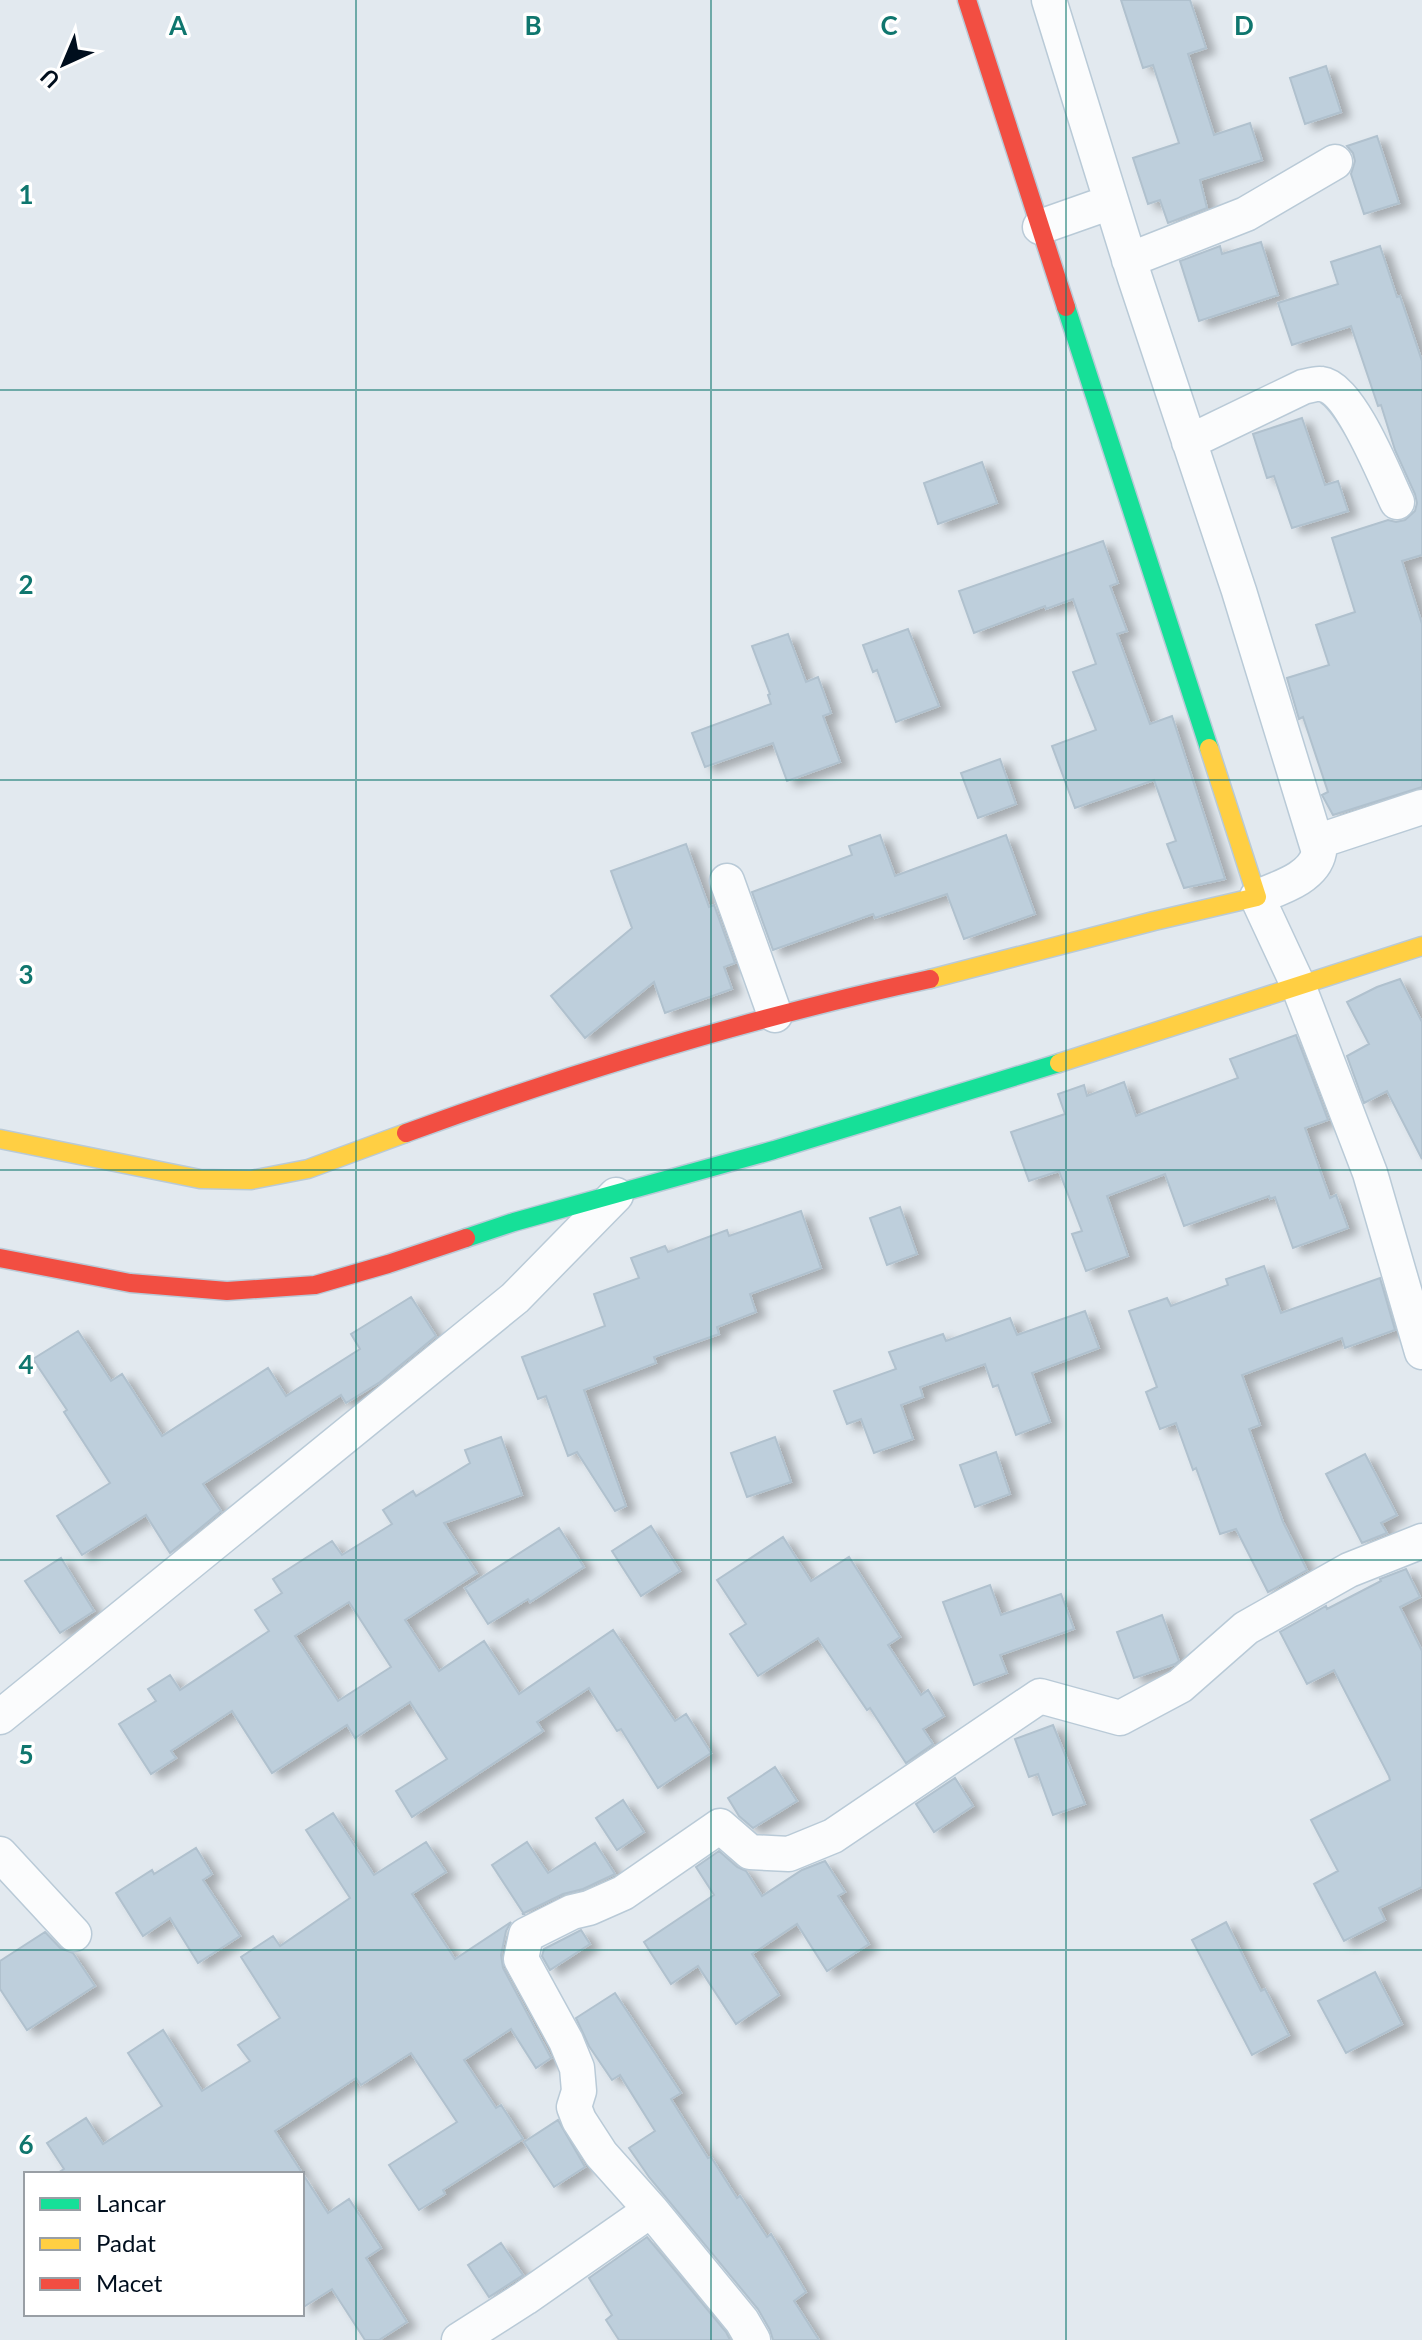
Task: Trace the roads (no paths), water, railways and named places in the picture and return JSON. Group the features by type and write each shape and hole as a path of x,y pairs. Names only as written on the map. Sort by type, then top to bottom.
{"street":[{"path":"967,0 1040,227 1287,881"},
{"path":"1049,0 1129,260 1244,605 1287,881 1296,982 1370,1173 1422,1352"},
{"path":"1129,260 1246,214 1335,162"},
{"path":"1040,227 1111,202"},
{"path":"1189,442 1303,387 1322,384 1337,392 1351,408 1397,502"},
{"path":"0,1139 200,1179 251,1180 308,1169 531,1088 775,1015 958,973 1154,921 1287,881 1422,807"},
{"path":"727,881 775,1015"},
{"path":"0,1258 130,1283 227,1291 315,1285 514,1222 616,1195 1029,1073 1296,982 1422,946"},
{"path":"0,1717 486,1323 515,1298 616,1195"},
{"path":"753,2340 742,2321 601,2154 579,2120 574,2107 579,2091 577,2068 566,2041 521,1959 526,1935 572,1912 623,1893 720,1826 750,1852 789,1854 833,1836 1040,1696 1120,1718 1180,1686 1246,1628 1349,1570 1422,1541"},
{"path":"0,1854 74,1934"},
{"path":"459,2340 651,2210"}]}
